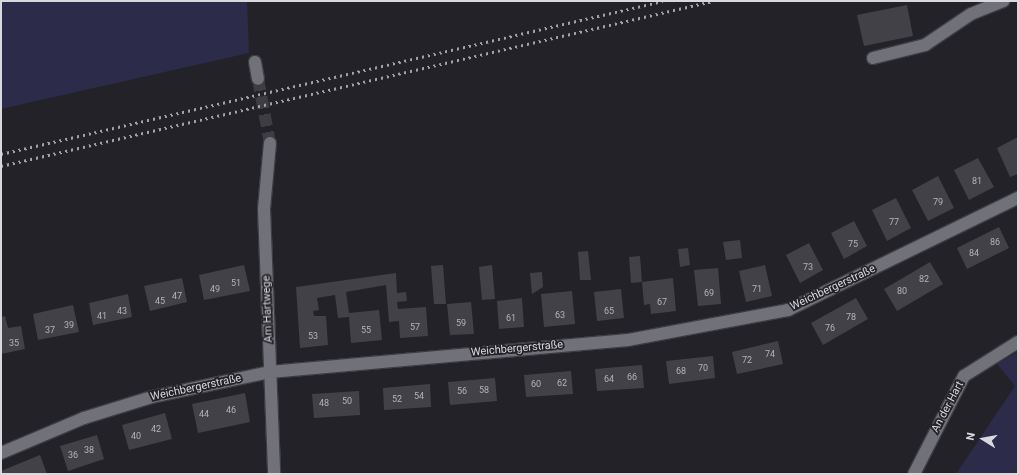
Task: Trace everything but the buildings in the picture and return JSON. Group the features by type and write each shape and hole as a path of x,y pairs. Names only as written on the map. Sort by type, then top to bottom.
{"street":[{"path":"873,58 926,45 972,14 1004,1"},
{"path":"255,62 258,79"},
{"name":"Am Hartwege","path":"270,143 264,209 274,474"},
{"name":"Weichbergerstraße","path":"1,453 84,418 152,397 270,372 628,340 788,310 1018,198"},
{"name":"An der Hart","path":"914,474 964,376 1018,342"}],"shaded area":[{"path":"1,1 247,1 249,53 1,109"},
{"path":"1018,352 1018,474 956,474 1015,386 997,364"}],"tunnel":[{"path":"258,79 270,143"}],"railway":[{"path":"1,154 663,1"},
{"path":"1,166 713,1"}]}
